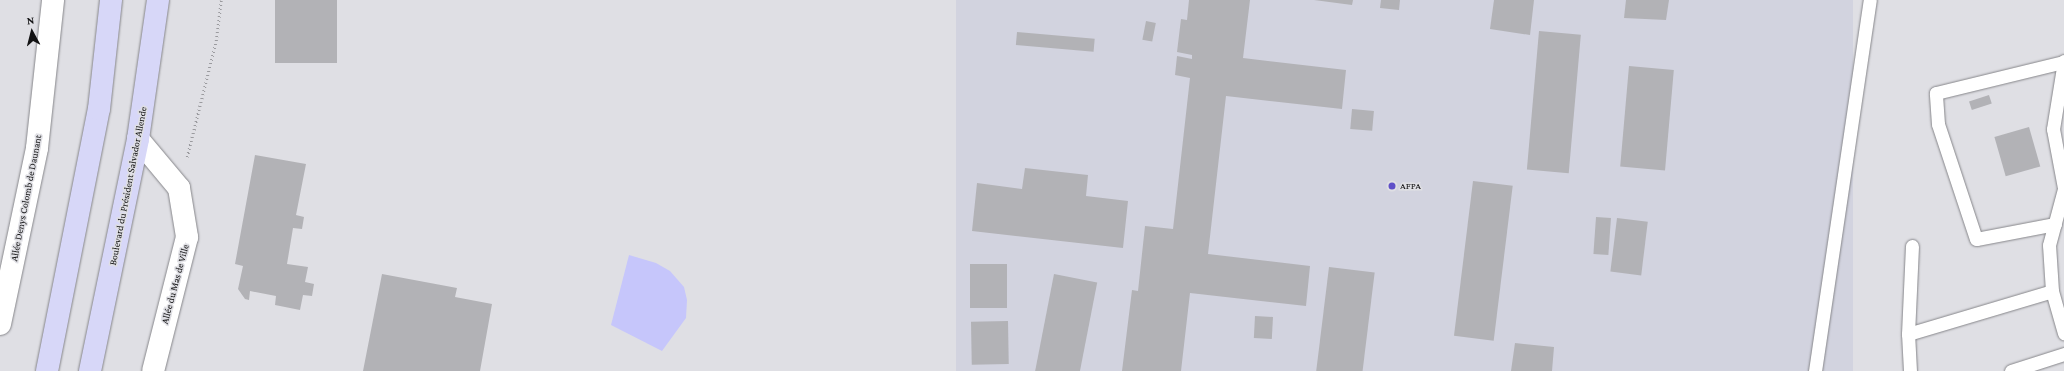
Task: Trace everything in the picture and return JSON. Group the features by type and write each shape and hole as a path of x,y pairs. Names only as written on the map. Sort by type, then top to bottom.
{"main road":[{"path":"47,371 99,109 111,0"},
{"name":"Boulevard du Président Salvador Allende","path":"90,371 138,139 158,0"}],"street":[{"name":"Allée Denys Colomb de Daunant","path":"0,324 37,148 54,0"},
{"path":"138,139 179,188"},
{"name":"Allée du Mas de Ville","path":"152,371 187,237 179,188"}],"lane":[{"path":"1815,371 1870,0"},
{"path":"2055,224 1976,239 1938,124 1936,93 2064,61 2053,129 2064,189 2055,224 2049,245 2052,291 2064,333"},
{"path":"1910,371 1908,334 1912,246"},
{"path":"1908,334 2052,291"},
{"path":"2011,371 2064,354"}],"path":[{"path":"179,188 216,41 221,0"}],"shaded area":[{"name":"AFPA","path":"956,0 1853,0 1853,371 956,371"},
{"path":"629,255 656,263 670,271 684,287 687,300 686,318 662,351 611,325"}],"building":[{"path":"275,0 337,0 337,63 275,63"},
{"path":"1189,0 1250,0 1243,58 1346,70 1342,109 1226,96 1208,254 1310,266 1306,306 1190,293 1181,371 1122,371 1132,290 1138,291 1145,226 1173,229 1190,78 1175,75 1177,56 1192,59 1192,55 1177,52 1181,19 1187,20"},
{"path":"1314,0 1353,0 1352,5"},
{"path":"1381,0 1400,0 1399,10 1380,8"},
{"path":"1494,0 1534,0 1530,35 1490,29"},
{"path":"1626,0 1669,0 1666,20 1624,18"},
{"path":"1146,21 1156,23 1152,42 1142,40"},
{"path":"1539,31 1581,35 1569,173 1527,169"},
{"path":"1017,32 1095,39 1094,52 1016,45"},
{"path":"1629,66 1674,70 1665,171 1620,167"},
{"path":"1989,95 1992,104 1972,110 1969,101"},
{"path":"1352,109 1374,111 1372,131 1350,129"},
{"path":"2029,127 2040,166 2006,176 1994,137"},
{"path":"255,155 306,164 296,215 304,217 302,229 293,228 287,264 308,267 305,282 314,284 312,296 303,295 300,310 275,305 276,296 250,291 249,300 245,299 238,289 243,266 235,264"},
{"path":"1025,168 1088,175 1086,196 1128,201 1123,248 972,231 977,183 1022,189"},
{"path":"1473,181 1513,186 1494,341 1454,336"},
{"path":"1596,217 1611,218 1608,255 1593,254"},
{"path":"1617,218 1648,222 1641,275 1610,272"},
{"path":"970,264 1007,264 1007,308 970,308"},
{"path":"1329,267 1375,273 1363,371 1316,371"},
{"path":"382,274 457,288 455,297 492,304 480,371 363,371"},
{"path":"1054,274 1097,282 1080,371 1035,371"},
{"path":"1255,316 1273,317 1272,339 1254,338"},
{"path":"1008,321 1009,364 972,365 971,322"},
{"path":"1515,343 1554,347 1552,371 1511,371"}],"place":[{"name":"AFPA","path":"1392,186"}]}
